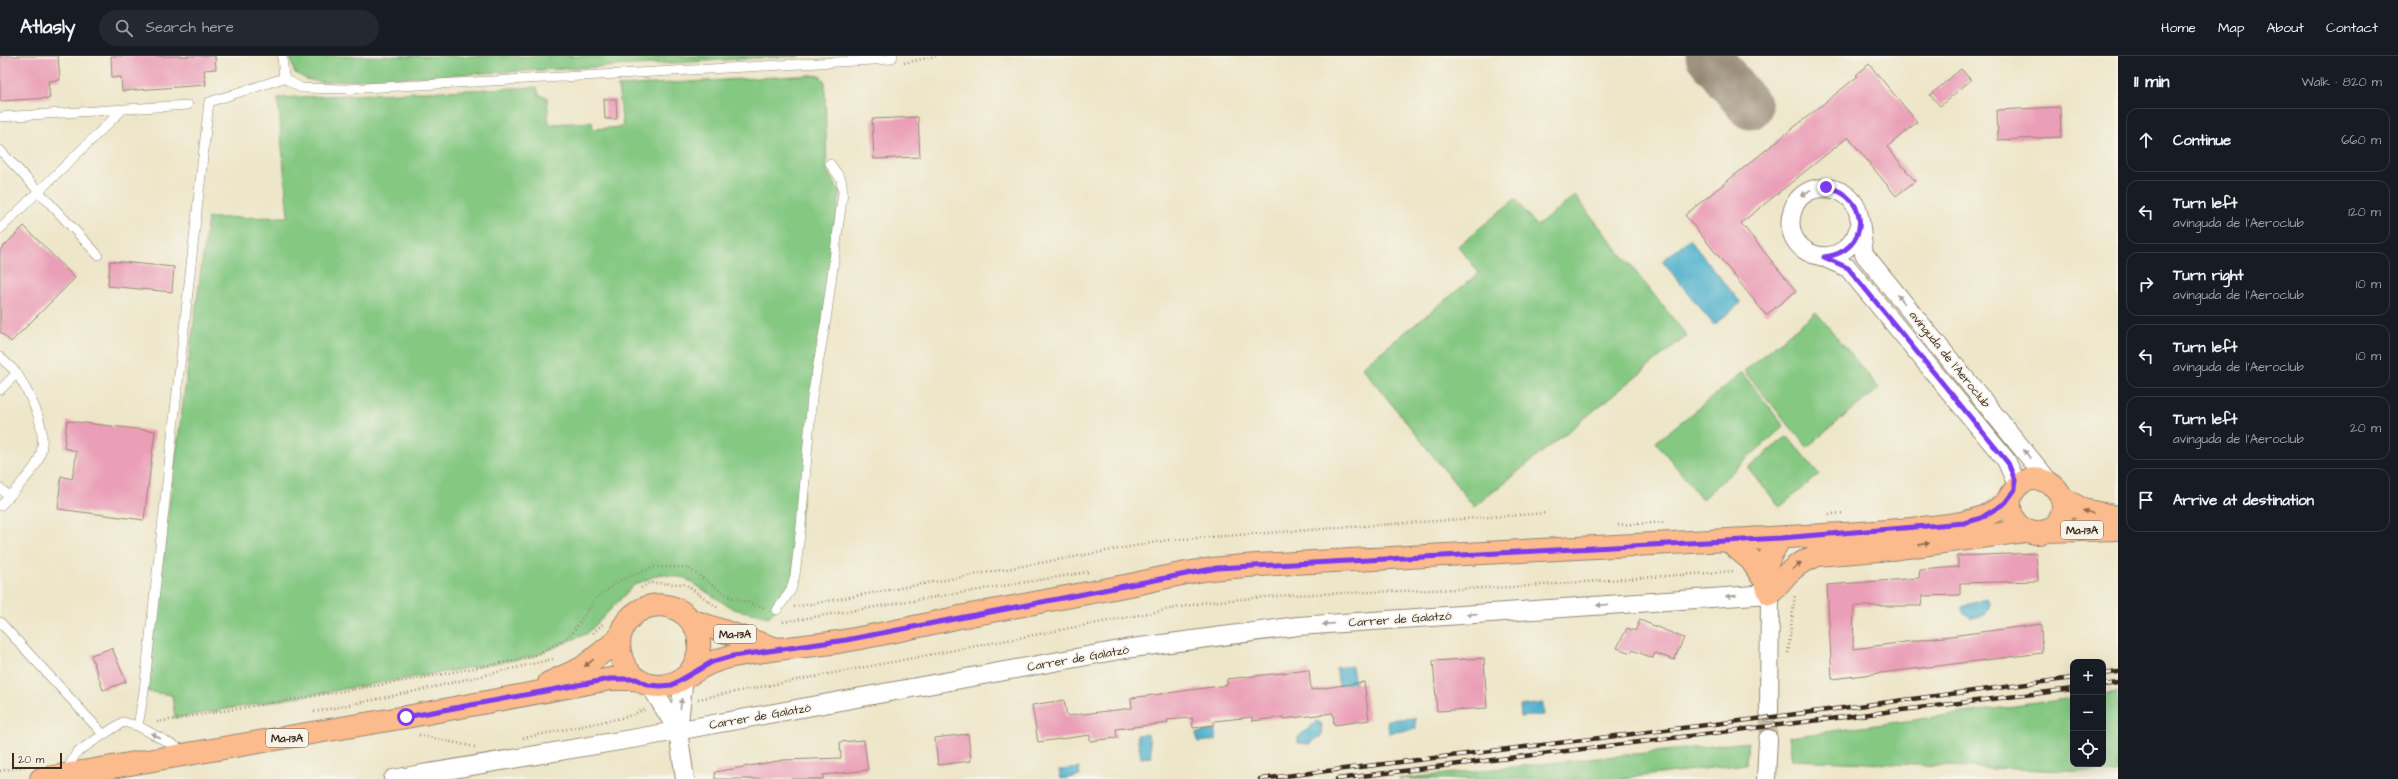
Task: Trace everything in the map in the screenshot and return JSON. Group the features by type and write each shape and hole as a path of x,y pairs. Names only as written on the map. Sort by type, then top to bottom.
{"main road":[{"name":"Ma-13A","path":"2013,492 2022,482 2035,479 2056,491 2083,510 2118,517"},
{"name":"Ma-13A","path":"2029,529 2060,518 2063,504 2056,491"},
{"path":"1964,523 1981,518 2005,503 2013,492"},
{"path":"2013,492 2010,514 2029,529"},
{"name":"Ma-13A","path":"687,676 727,657 846,640 1217,568 1781,538 1964,523 2029,529 2118,529"},
{"path":"1768,588 1799,564 1817,555 1891,549 2029,529"},
{"path":"1768,588 1767,564 1781,538"},
{"path":"1727,540 1751,560 1768,588"},
{"path":"655,606 668,606 680,611 690,620 699,630 700,642 696,664 687,676 672,685 643,682 622,662 620,639 624,626 632,616 642,609 655,606"},
{"name":"Ma-13A","path":"690,620 780,650"},
{"name":"Ma-13A","path":"533,693 557,679 582,668 620,639"},
{"name":"Ma-13A","path":"41,779 190,755 610,679 643,682"}],"street":[{"name":"avinguda de l'Aeroclub","path":"2013,492 2015,480 2006,460 1848,268 1824,257 1805,251 1792,235 1790,226 1794,206 1807,192 1826,187 1845,193 1857,209 1864,254 2056,491"},
{"path":"1824,257 1842,252 1850,246 1859,228"},
{"path":"1768,588 1769,712"},
{"name":"Carrer de Galatzó","path":"393,779 678,731 1125,649 1298,626 1768,588"},
{"path":"685,779 678,731 687,676"},
{"path":"643,682 662,706 678,731"},
{"path":"1766,779 1768,739"}],"lane":[{"path":"282,56 284,78"},
{"path":"138,726 145,684 209,102 284,78 301,88 346,89 892,58"},
{"path":"0,117 188,105"},
{"path":"0,229 122,110"},
{"path":"0,150 40,191 98,255"},
{"path":"777,610 791,590 795,575 801,526 812,397 826,320 843,192 841,179 830,164"},
{"path":"0,357 16,373 30,396 44,436 37,463 0,506"},
{"path":"0,390 16,373"},
{"path":"0,488 9,497"},
{"path":"0,622 103,734"},
{"path":"64,775 77,752 123,722 138,726 190,755"}],"path":[{"path":"892,58 907,64 936,56"},
{"path":"138,726 532,657 562,641 573,632 596,598 621,580 654,567 687,567 728,596 777,610 1168,540 1547,513"},
{"path":"1788,658 1799,564"},
{"path":"518,739 626,717 662,706"},
{"path":"432,738 474,747 481,746"}],"green space":[{"path":"290,56 799,56 320,82 306,79 294,72"},
{"path":"812,75 820,76 825,82 827,171 840,192 791,590 769,617 733,609 685,578 660,574 634,585 588,633 532,657 175,718 172,695 144,691 208,218 288,217 278,98 537,87 539,95 547,97 549,124 592,122 593,129 623,127 618,86"},
{"path":"1575,196 1687,336 1474,507 1362,367 1479,273 1458,246 1515,199 1537,226"},
{"path":"1816,312 1879,388 1807,447 1744,371"},
{"path":"1742,373 1784,426 1702,499 1656,442"},
{"path":"1787,436 1819,474 1780,507 1748,468"},
{"path":"2118,692 2118,773 1792,760 1789,737 2070,698 2070,767 2106,767 2106,694"},
{"path":"1748,742 1746,764 1615,779 1399,779"}],"water":[{"path":"1689,239 1741,303 1714,325 1662,261"},
{"path":"1987,598 1990,605 1985,615 1971,618 1965,613 1962,607"},
{"path":"1352,666 1355,684 1339,686 1336,668"},
{"path":"1543,703 1544,715 1521,717 1520,706"},
{"path":"1415,718 1416,729 1389,733 1387,720"},
{"path":"1317,721 1322,724 1321,736 1309,744 1298,743 1298,737"},
{"path":"1216,730 1216,740 1198,742 1196,733"},
{"path":"1148,734 1152,757 1141,758 1137,735"},
{"path":"1079,768 1080,776 1061,779 1059,770"}],"building":[{"path":"0,56 58,56 60,80 48,81 50,98 0,101"},
{"path":"111,56 215,56 216,69 204,70 206,85 122,91 121,77 112,78"},
{"path":"1869,64 1917,122 1887,147 1915,181 1896,196 1848,137 1741,223 1796,291 1766,315 1685,215 1858,76 1856,75"},
{"path":"1961,69 1971,80 1940,106 1930,95"},
{"path":"604,99 616,99 617,119 605,119"},
{"path":"2060,107 2061,137 1998,140 1997,110"},
{"path":"918,117 920,157 874,159 872,119"},
{"path":"24,226 75,278 11,342 0,332 0,250"},
{"path":"110,261 174,267 172,292 108,286"},
{"path":"67,421 155,431 144,520 58,509 61,476 72,479 75,465 76,451 64,448"},
{"path":"2036,553 2038,581 1960,583 1960,595 1922,596 1921,606 1854,606 1853,649 2041,624 2042,653 1832,679 1827,585 1919,578 1920,570 1958,567 1958,556"},
{"path":"1640,620 1684,638 1674,660 1655,653 1653,658 1632,650 1631,653 1617,648 1627,628 1635,631"},
{"path":"112,648 126,682 103,690 91,655"},
{"path":"1484,658 1487,708 1437,711 1433,661"},
{"path":"1309,670 1311,690 1364,682 1369,720 1334,725 1333,713 1284,719 1284,717 1252,721 1252,717 1214,721 1214,725 1193,728 1192,718 1167,720 1168,723 1116,729 1117,738 1090,741 1090,735 1038,742 1032,705 1064,700 1067,716 1132,708 1131,698 1227,685 1227,679"},
{"path":"968,734 971,761 938,765 935,738"},
{"path":"864,740 868,770 823,775 823,779 715,779 715,772 784,760 841,758 840,742"}],"taxiway":[{"path":"1708,56 1750,107"}],"tunnel":[{"path":"1768,739 1769,712"}],"railway":[{"path":"2106,674 2118,672"},
{"path":"1260,779 1789,715 2070,678"},
{"path":"2106,685 2118,683"},
{"path":"1337,779 2070,689"}],"route":[{"path":"406,717 533,693 572,688 610,679 636,679 648,685 672,685 712,662 727,657 846,640 1217,568 1781,538 1940,526 1964,523 1981,518 2005,503 2015,489 2015,480 2008,463 1848,268 1824,257 1833,256 1850,246 1856,238 1860,218 1852,200 1845,193 1826,187"}]}
